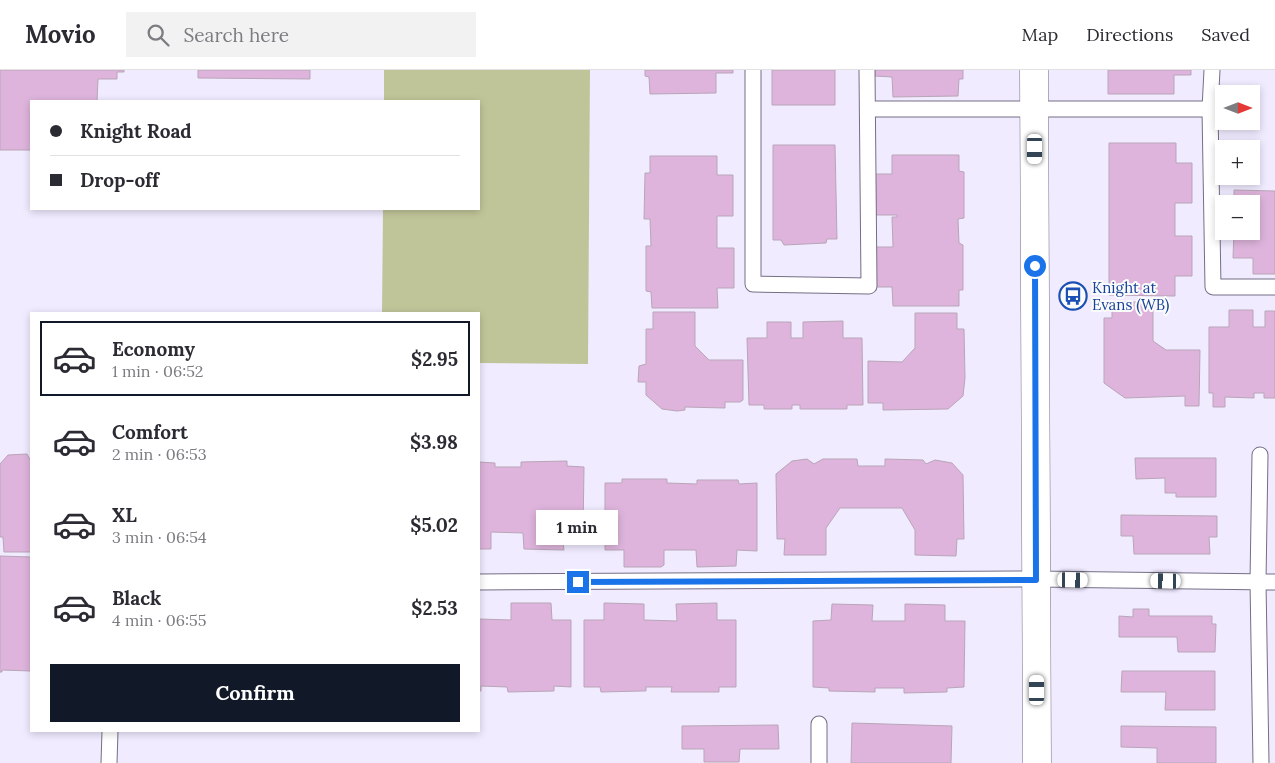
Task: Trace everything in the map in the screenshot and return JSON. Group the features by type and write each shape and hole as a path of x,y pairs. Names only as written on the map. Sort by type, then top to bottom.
{"street":[{"path":"1034,70 1037,763"}],"lane":[{"path":"753,70 753,284 869,286 867,70"},
{"path":"1212,70 1210,109 1213,287 1275,287"},
{"path":"868,109 1210,109"},
{"path":"1260,455 1258,582 1261,763"},
{"path":"480,582 1036,580 1275,582"},
{"path":"819,724 819,763"},
{"path":"110,732 110,763"}],"green space":[{"path":"384,70 590,70 588,364 480,363 480,312 382,312 383,210 480,210 480,100 384,100"}],"building":[{"path":"0,70 124,70 124,72 117,72 117,79 98,79 97,100 30,100 30,150 0,150"},
{"path":"198,70 310,70 310,79 198,78"},
{"path":"645,70 733,70 733,73 716,73 716,93 650,94 649,77 645,76"},
{"path":"772,70 835,70 835,105 772,105"},
{"path":"875,70 963,70 963,79 959,79 958,96 893,97 892,77 875,76"},
{"path":"1108,70 1191,70 1191,75 1174,75 1174,94 1108,94"},
{"path":"1109,143 1176,143 1176,163 1192,163 1192,203 1175,203 1175,236 1192,236 1192,276 1175,276 1175,296 1109,295"},
{"path":"773,145 835,145 837,239 827,239 826,243 784,245 781,240 773,240"},
{"path":"892,155 959,155 959,171 964,172 964,218 958,219 959,243 963,245 963,290 959,290 959,306 893,306 892,287 875,287 875,247 893,247 892,217 897,217 897,215 875,215 875,174 892,174"},
{"path":"650,156 717,156 717,175 733,175 733,216 717,216 717,248 734,248 734,288 717,288 718,308 652,308 651,292 646,291 646,246 651,246 650,219 644,219 645,173 650,173"},
{"path":"1234,190 1275,191 1275,274 1253,274 1253,258 1233,258 1234,240 1260,240 1260,195 1234,195"},
{"path":"1112,302 1153,302 1153,341 1166,350 1200,350 1199,406 1185,406 1185,396 1125,398 1104,383 1104,318 1112,318"},
{"path":"1229,310 1253,310 1253,327 1265,327 1265,311 1275,311 1275,398 1264,398 1264,393 1254,393 1254,398 1225,397 1225,407 1213,407 1213,393 1209,393 1209,327 1229,327"},
{"path":"653,312 695,312 695,346 709,360 743,360 743,400 740,402 725,402 725,408 685,407 685,410 677,411 662,409 646,395 646,382 638,382 639,366 646,364 646,329 653,329"},
{"path":"915,313 957,313 957,329 964,329 965,378 963,396 948,409 883,410 883,403 868,403 868,361 902,362 915,348"},
{"path":"843,321 843,338 862,338 863,405 847,405 847,409 800,409 800,405 792,405 792,409 764,409 764,405 749,405 747,338 767,338 767,322 791,322 791,338 803,338 803,322"},
{"path":"27,454 30,459 30,552 4,552 3,537 0,537 0,464 8,455"},
{"path":"1135,458 1216,458 1216,497 1176,497 1176,493 1165,493 1165,478 1136,479"},
{"path":"807,459 814,464 823,459 857,459 858,466 885,466 885,459 923,460 926,464 935,460 952,463 963,475 964,539 957,539 956,556 915,555 915,530 902,508 840,508 826,528 826,555 784,555 785,539 777,539 776,474 792,461"},
{"path":"567,461 567,466 584,467 583,533 562,533 564,550 524,549 523,533 491,532 491,549 480,549 480,462 495,463 495,467 521,467 521,462"},
{"path":"622,479 667,479 667,483 697,484 697,480 738,480 739,484 757,483 757,551 737,550 736,566 697,567 696,550 664,550 664,565 661,567 624,567 624,550 605,550 605,483 622,483"},
{"path":"1121,515 1217,516 1217,537 1209,537 1210,554 1134,554 1133,536 1121,536"},
{"path":"0,556 30,557 30,671 2,670 0,672"},
{"path":"511,603 551,603 552,620 571,620 571,687 554,686 554,691 508,692 507,687 481,686 481,691 480,619 511,620"},
{"path":"604,603 644,604 644,620 677,621 676,604 717,603 717,620 736,620 736,687 719,687 719,692 671,692 672,687 646,687 646,691 601,692 600,687 584,687 584,620 604,620"},
{"path":"832,604 873,605 872,621 905,621 905,604 945,605 945,621 965,621 964,687 947,688 947,692 904,693 904,688 875,688 875,692 829,691 829,688 813,687 813,621 831,620"},
{"path":"1133,609 1149,609 1149,616 1212,616 1212,624 1216,624 1215,652 1178,652 1177,637 1119,637 1119,616 1133,617"},
{"path":"1122,671 1215,671 1215,710 1165,710 1166,692 1121,692"},
{"path":"852,723 952,726 951,763 851,763"},
{"path":"778,725 779,749 740,749 739,762 704,762 704,749 682,749 682,726"},
{"path":"1121,726 1216,727 1216,763 1157,763 1157,748 1121,747"}],"place":[{"name":"Knight at Evans (WB)","path":"1073,296"}],"route":[{"path":"578,582 1036,580 1035,266"}]}
